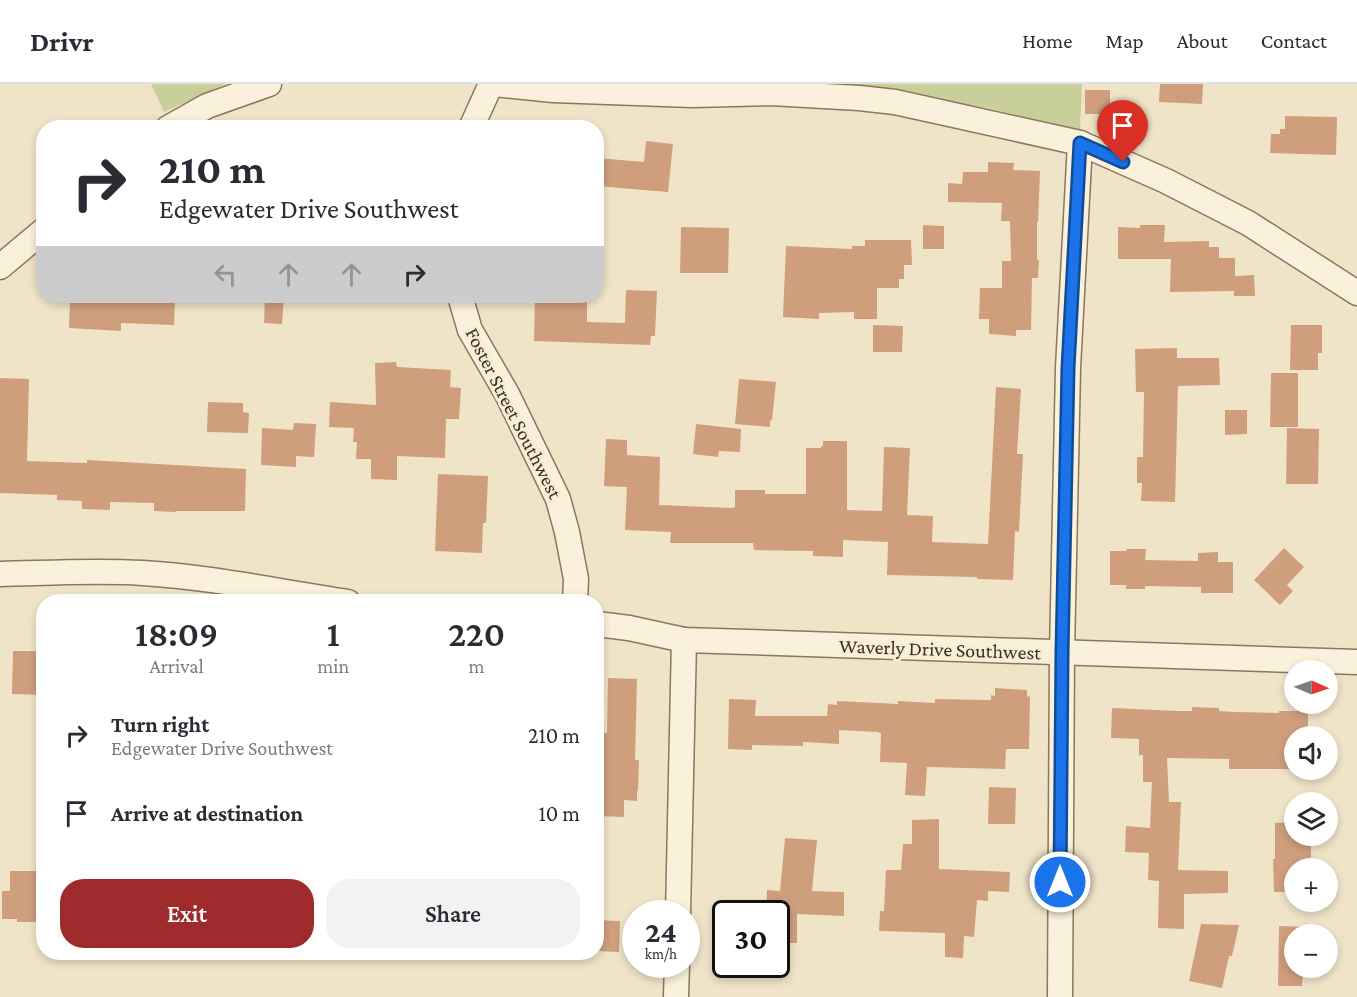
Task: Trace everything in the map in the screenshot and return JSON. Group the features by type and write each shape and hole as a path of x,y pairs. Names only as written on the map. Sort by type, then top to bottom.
{"street":[{"path":"182,120 207,106 269,84"},
{"path":"475,120 492,84 553,90 692,95 771,93 895,102 1080,143 1166,181 1248,223 1357,293"},
{"path":"1060,997 1062,653 1068,368 1080,143"},
{"path":"0,267 36,237"},
{"name":"Foster Street Southwest","path":"462,303 470,330 507,394 558,499 576,579 575,594"},
{"path":"0,574 143,573 296,594"},
{"name":"Waverly Drive Southwest","path":"604,625 684,640 1357,662"},
{"path":"678,900 684,640"},
{"path":"676,997 677,978"}],"green space":[{"path":"151,84 226,84 164,112"},
{"path":"832,84 1082,84 1080,132 987,108 851,85"}],"building":[{"path":"1160,84 1203,84 1202,104 1159,102"},
{"path":"1085,90 1110,90 1110,114 1085,114"},
{"path":"1285,116 1337,117 1336,155 1270,153 1271,134 1280,134 1280,129 1285,129"},
{"path":"646,141 673,144 668,192 604,187 604,159 644,162"},
{"path":"988,162 1014,163 1013,170 1040,171 1037,222 1038,278 1032,278 1031,330 1016,330 1016,336 989,334 989,319 979,319 980,288 1002,288 1002,261 1011,261 1010,221 1001,221 1002,203 948,202 948,183 962,184 963,172 988,172"},
{"path":"923,225 944,226 944,249 923,249"},
{"path":"1140,225 1165,225 1164,242 1209,241 1209,247 1219,247 1219,258 1235,258 1235,276 1254,275 1255,296 1234,296 1234,291 1170,292 1171,259 1118,259 1118,227 1140,228"},
{"path":"681,227 729,228 728,273 680,273"},
{"path":"865,240 911,240 912,265 904,265 904,279 899,279 899,288 877,288 877,319 854,319 854,312 819,313 819,319 783,317 786,246 852,249 852,246 865,246"},
{"path":"626,290 657,291 655,336 651,336 650,345 534,341 535,303 587,303 587,322 625,323"},
{"path":"70,303 175,303 174,325 121,323 121,331 69,328"},
{"path":"265,303 284,303 282,324 264,323"},
{"path":"873,325 903,326 902,352 873,352"},
{"path":"1291,325 1322,325 1322,353 1318,353 1318,370 1290,370"},
{"path":"1177,348 1177,358 1219,358 1220,385 1178,386 1175,502 1141,501 1142,483 1137,483 1137,457 1143,457 1144,392 1136,392 1135,349"},
{"path":"396,362 397,367 451,370 450,387 461,388 459,419 446,419 445,458 397,456 397,480 371,479 371,459 356,459 357,442 353,442 354,428 329,427 330,402 376,405 375,363"},
{"path":"1271,373 1298,373 1298,427 1270,427"},
{"path":"0,378 29,379 27,461 87,463 87,460 246,469 245,511 154,511 154,503 110,502 110,510 82,509 82,501 57,500 57,495 0,493"},
{"path":"739,379 776,382 770,427 735,424"},
{"path":"996,387 1021,389 1017,454 1023,454 1019,532 1015,531 1013,580 887,575 888,542 843,540 843,557 813,556 813,551 754,550 753,543 670,543 671,532 625,530 627,487 604,486 606,439 627,440 627,455 660,457 659,505 732,508 735,507 735,490 765,490 765,494 806,494 806,448 821,448 823,441 847,441 847,510 882,511 884,447 910,448 907,515 933,516 932,542 988,544"},
{"path":"208,402 243,403 243,412 249,413 248,433 207,432"},
{"path":"1225,410 1247,410 1247,434 1225,435"},
{"path":"294,423 316,424 314,457 296,456 296,467 261,465 262,428 293,430"},
{"path":"696,424 741,429 740,452 719,451 718,457 693,454"},
{"path":"1287,428 1319,429 1318,484 1286,484"},
{"path":"438,474 488,476 482,553 435,551"},
{"path":"1284,548 1304,567 1287,585 1293,591 1280,605 1254,580"},
{"path":"1127,549 1146,549 1145,560 1198,561 1198,553 1218,552 1218,562 1233,562 1233,593 1201,593 1201,587 1145,586 1145,589 1126,589 1126,585 1110,585 1110,551 1126,551"},
{"path":"13,651 36,651 36,695 12,694"},
{"path":"608,678 637,679 635,760 639,760 638,791 637,801 624,800 624,817 604,816 604,733 607,733"},
{"path":"995,688 1027,690 1027,696 1030,697 1029,749 1006,749 1005,769 927,767 925,796 905,795 907,763 880,762 881,733 879,732 839,730 839,744 803,742 803,746 752,745 752,750 728,749 729,699 756,700 755,716 827,716 828,704 837,705 837,701 898,704 898,701 935,703 935,699 991,700 991,695 995,696"},
{"path":"1192,707 1219,708 1219,711 1235,712 1279,713 1279,711 1284,711 1284,714 1308,714 1308,726 1284,726 1284,769 1229,769 1229,759 1167,758 1169,802 1181,802 1178,870 1228,871 1228,893 1184,894 1184,929 1158,928 1159,881 1148,880 1149,853 1125,852 1126,826 1150,828 1152,782 1143,782 1143,755 1139,755 1139,739 1111,738 1112,708 1192,711"},
{"path":"989,787 1016,788 1015,824 988,824"},
{"path":"939,819 939,869 1010,872 1009,892 988,891 988,901 977,900 974,937 964,936 963,958 945,957 945,933 879,931 880,911 884,911 886,870 901,870 903,844 912,844 912,820"},
{"path":"1275,823 1284,823 1284,846 1311,846 1311,858 1284,858 1284,892 1274,892"},
{"path":"785,838 817,840 812,891 844,892 844,916 797,914 797,943 790,943 790,900 767,900 767,890 780,891"},
{"path":"10,871 36,871 36,922 2,919 2,891 10,891"},
{"path":"604,920 620,921 619,952 604,951"},
{"path":"1201,924 1239,925 1222,988 1189,981"},
{"path":"1279,926 1284,926 1284,978 1302,978 1302,986 1278,986"}],"route":[{"path":"1060,882 1068,368 1080,143 1123,162"}]}
